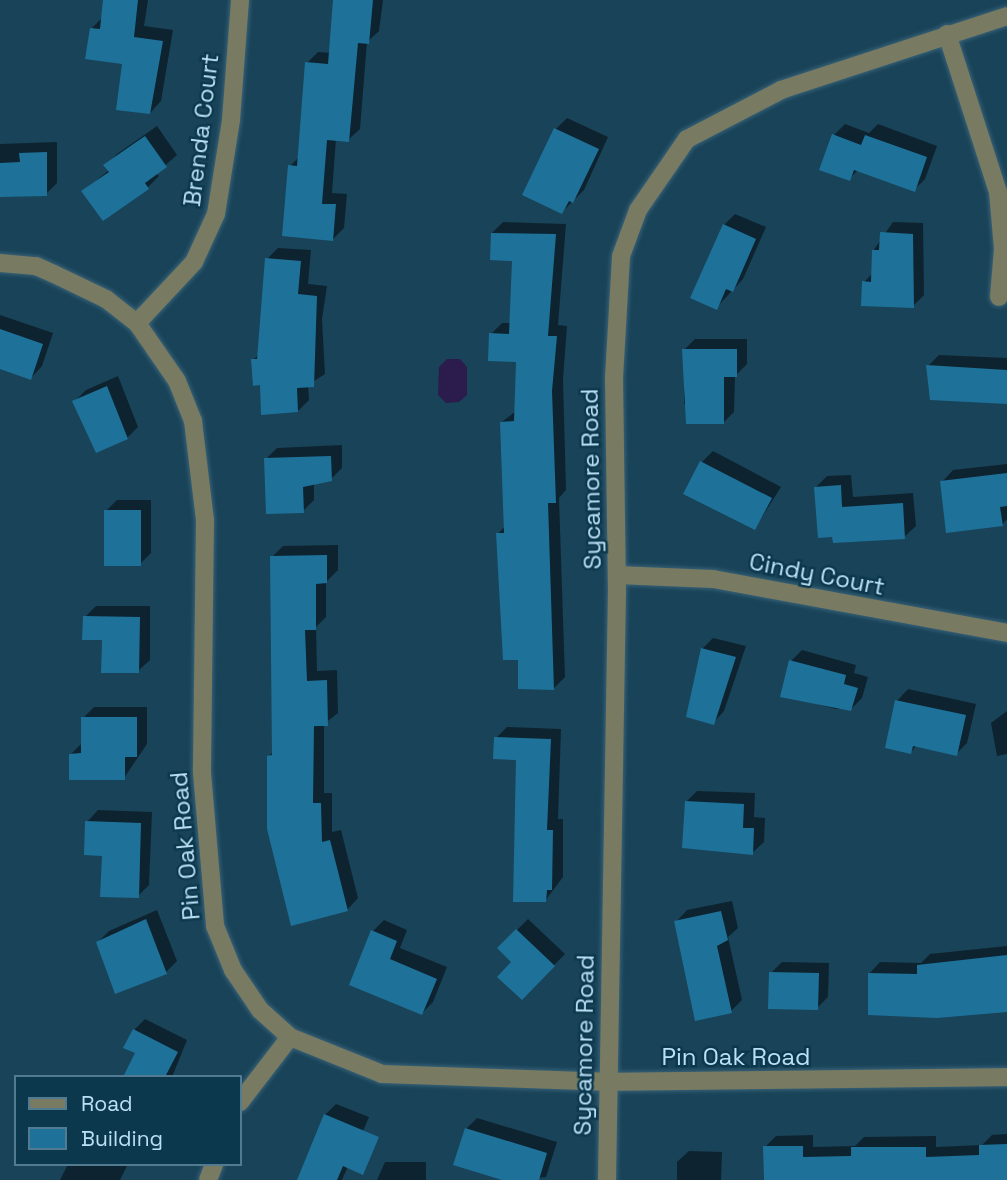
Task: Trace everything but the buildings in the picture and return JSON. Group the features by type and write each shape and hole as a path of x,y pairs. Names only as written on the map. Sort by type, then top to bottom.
{"street":[{"name":"Brenda Court","path":"137,323 194,262 216,214 231,120 240,0"},
{"name":"Sycamore Road","path":"607,1180 606,1082 617,575 614,378 621,256 638,210 687,139 781,90 1007,16"},
{"path":"947,34 998,192 1003,249 999,297"},
{"name":"Pin Oak Road","path":"0,263 36,266 106,299 137,323 177,381 195,428 205,520 202,773 215,926 233,970 253,1000 290,1037 382,1074 606,1082 1007,1077"},
{"name":"Cindy Court","path":"617,575 713,579 1007,632"},
{"path":"242,1099 290,1037"}],"shaded area":[{"path":"447,359 460,359 467,367 467,395 459,402 446,403 438,395 439,367"}]}
